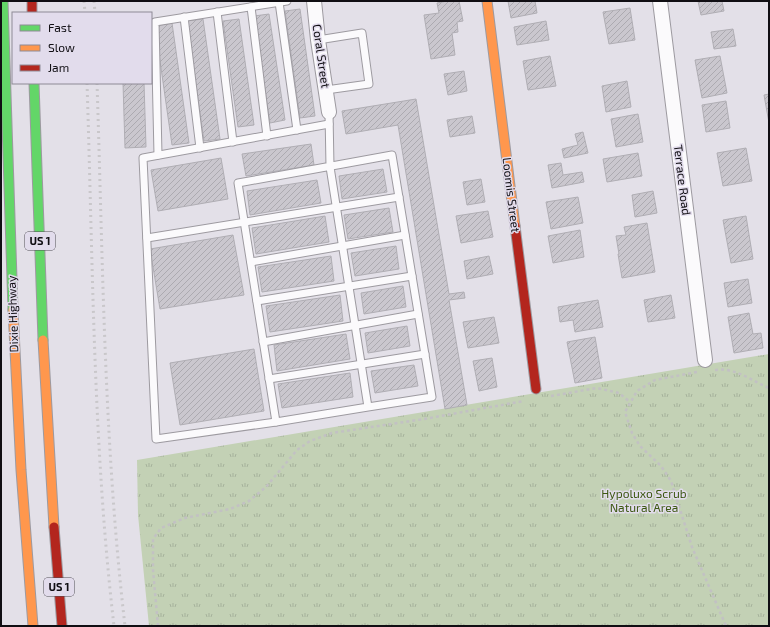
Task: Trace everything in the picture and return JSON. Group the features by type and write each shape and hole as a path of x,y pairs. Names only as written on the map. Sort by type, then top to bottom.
{"main road":[{"name":"Dixie Highway","path":"3,1 4,108 11,371 24,475 33,626"},
{"path":"32,1 32,12"},
{"name":"Loomis Street","path":"487,1 536,390"},
{"name":"US 1","path":"34,84 46,473 62,626"},
{"path":"4,85 14,97"},
{"path":"27,115 36,126"}],"street":[{"name":"Coral Street","path":"314,1 329,118"},
{"name":"Terrace Road","path":"660,1 706,367"}],"lane":[{"path":"158,155 155,22 283,2 297,130"},
{"path":"251,7 267,136"},
{"path":"217,12 233,142"},
{"path":"184,17 200,148"},
{"path":"318,40 362,33 369,84 326,90"},
{"path":"276,422 238,183 330,167 392,155 432,397 276,422 156,439 143,158 297,130 329,118 330,167 368,407"},
{"path":"147,238 399,197"},
{"path":"250,262 405,235"},
{"path":"257,301 412,276"},
{"path":"263,342 418,314"},
{"path":"269,379 425,354"}],"path":[{"path":"726,626 692,547 671,480 661,466 640,446 632,433 625,412 637,391 655,380 706,367 734,371 769,388"},
{"path":"549,396 597,388 619,392 630,402"},
{"path":"158,626 153,570 153,539 161,528 185,518 230,509 249,501 266,487 297,450 310,441 332,433 526,401"}],"green space":[{"name":"Hypoluxo Scrub Natural Area","path":"769,354 769,626 149,626 138,515 137,460"}],"building":[{"path":"459,1 463,21 457,22 458,32 452,33 455,55 431,59 424,15 439,13 437,3"},
{"path":"508,1 535,1 537,13 511,18"},
{"path":"698,1 722,1 724,11 701,15"},
{"path":"630,8 635,40 609,44 603,12"},
{"path":"300,9 315,116 300,118 285,11"},
{"path":"269,14 285,120 270,123 254,16"},
{"path":"203,19 220,139 204,141 187,21"},
{"path":"239,19 254,125 238,127 223,21"},
{"path":"546,21 549,40 517,45 514,27"},
{"path":"172,23 189,143 172,145 155,26"},
{"path":"733,29 736,46 714,49 711,32"},
{"path":"550,56 556,86 528,90 523,61"},
{"path":"720,56 727,93 702,98 695,60"},
{"path":"464,71 467,91 448,95 444,74"},
{"path":"627,81 631,107 606,112 602,86"},
{"path":"123,84 144,84 146,147 125,148"},
{"path":"769,94 769,123 764,95"},
{"path":"416,99 449,294 464,292 465,298 449,300 467,405 445,409 398,125 346,134 342,111"},
{"path":"726,101 730,128 706,132 702,105"},
{"path":"638,114 643,142 616,147 611,119"},
{"path":"472,116 475,133 450,137 447,120"},
{"path":"583,132 588,153 564,158 562,149 578,145 575,134"},
{"path":"311,144 314,165 246,176 242,154"},
{"path":"746,148 752,181 723,186 717,153"},
{"path":"638,153 642,176 607,182 603,159"},
{"path":"221,158 228,199 158,211 151,170"},
{"path":"561,163 563,175 582,172 584,182 552,188 548,165"},
{"path":"383,169 387,192 342,199 339,176"},
{"path":"481,179 485,202 467,205 463,182"},
{"path":"317,180 321,203 250,215 247,191"},
{"path":"653,191 657,213 635,217 632,195"},
{"path":"578,197 583,223 551,229 546,202"},
{"path":"389,208 393,232 348,239 344,215"},
{"path":"488,211 493,237 461,243 456,216"},
{"path":"325,216 329,242 256,254 252,228"},
{"path":"746,216 753,259 731,263 723,220"},
{"path":"647,223 655,272 622,278 616,236 626,235 624,227"},
{"path":"580,230 584,257 553,263 548,236"},
{"path":"233,235 244,295 160,309 150,249"},
{"path":"396,246 399,269 355,276 351,253"},
{"path":"331,256 334,281 262,292 258,267"},
{"path":"489,256 493,274 467,279 464,261"},
{"path":"748,279 752,303 728,307 724,283"},
{"path":"403,286 406,307 364,314 361,293"},
{"path":"340,295 343,321 270,332 266,306"},
{"path":"671,295 675,318 648,322 644,300"},
{"path":"598,300 603,327 575,332 573,320 560,322 558,307"},
{"path":"749,313 753,334 761,333 763,348 734,353 728,317"},
{"path":"494,317 499,343 468,348 463,322"},
{"path":"407,326 410,346 368,353 365,333"},
{"path":"346,334 350,359 277,371 274,345"},
{"path":"595,337 602,378 575,383 567,342"},
{"path":"254,349 264,411 180,425 170,363"},
{"path":"492,358 497,387 479,391 473,361"},
{"path":"414,365 418,386 375,393 371,371"},
{"path":"350,373 353,397 282,408 278,384"}],"railway":[{"path":"84,1 85,12"},
{"path":"94,1 95,12"},
{"path":"87,84 98,423 107,558 114,626"},
{"path":"97,84 108,423 118,558 125,626"}],"traffic: fast":[{"path":"3,1 13,310"},
{"path":"34,84 43,340"}],"traffic: slow":[{"path":"487,1 515,226"},
{"path":"13,310 21,470 33,626"},
{"path":"43,340 54,527"}],"traffic: jam":[{"path":"32,1 32,12"},
{"path":"515,226 536,389"},
{"path":"54,527 62,626"}]}
